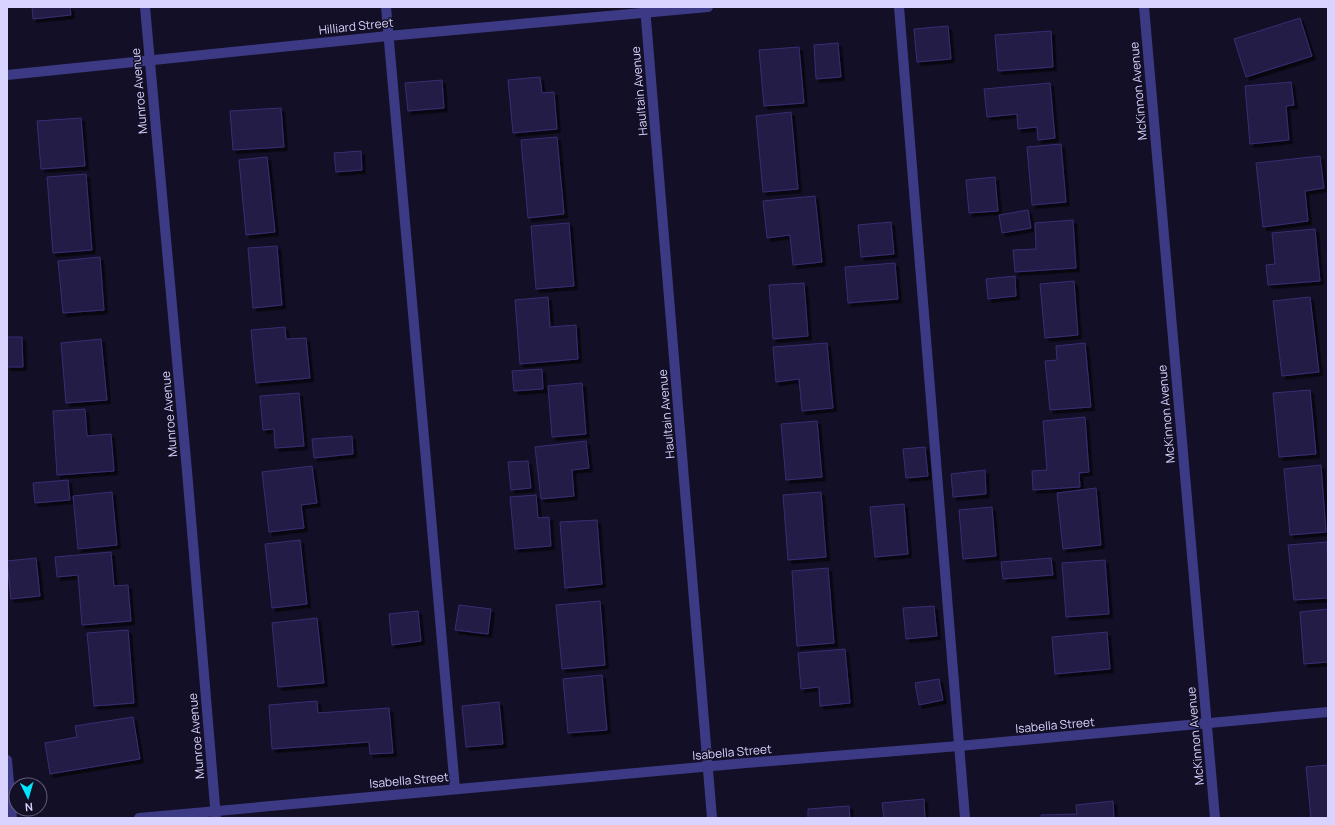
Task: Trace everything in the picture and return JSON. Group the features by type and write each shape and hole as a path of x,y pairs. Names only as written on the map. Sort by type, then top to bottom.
{"street":[{"name":"Munroe Avenue","path":"145,7 187,471 216,815"},
{"path":"386,7 455,789"},
{"name":"Hilliard Street","path":"7,75 645,10 708,7"},
{"path":"899,7 965,818"},
{"name":"McKinnon Avenue","path":"1144,7 1215,818"},
{"name":"Haultain Avenue","path":"645,10 712,818"},
{"name":"Isabella Street","path":"139,818 216,815 455,789 959,746 1328,712"},
{"path":"7,760 12,818"}],"building":[{"path":"32,7 70,7 71,15 33,19"},
{"path":"1300,18 1312,56 1246,77 1234,39"},
{"path":"948,26 951,59 917,62 914,29"},
{"path":"1051,31 1053,67 998,71 995,35"},
{"path":"838,43 841,77 816,79 814,45"},
{"path":"799,47 804,103 764,106 759,50"},
{"path":"540,77 542,93 554,92 557,129 513,133 508,80"},
{"path":"442,80 444,108 408,111 405,83"},
{"path":"1291,82 1294,105 1286,106 1289,140 1250,144 1245,86"},
{"path":"1050,83 1055,138 1038,140 1037,127 1018,129 1017,114 987,117 984,89"},
{"path":"281,108 284,147 233,150 230,111"},
{"path":"791,112 798,189 763,192 756,116"},
{"path":"81,118 85,166 41,169 37,121"},
{"path":"557,137 564,214 528,218 521,140"},
{"path":"1061,144 1066,202 1032,205 1027,147"},
{"path":"361,151 362,170 336,172 334,153"},
{"path":"1320,156 1324,188 1305,191 1308,221 1263,227 1256,163"},
{"path":"267,157 275,232 246,235 239,160"},
{"path":"86,174 92,250 53,253 47,177"},
{"path":"995,177 998,211 969,213 966,180"},
{"path":"815,196 822,262 793,265 790,235 767,238 763,201"},
{"path":"1028,210 1031,228 1002,233 999,215"},
{"path":"1073,220 1076,268 1015,272 1013,250 1036,249 1035,223"},
{"path":"891,222 894,254 861,257 858,225"},
{"path":"569,223 574,286 536,289 531,226"},
{"path":"1315,229 1320,281 1268,285 1266,265 1275,264 1272,233"},
{"path":"277,246 282,305 253,308 248,248"},
{"path":"100,257 104,310 63,313 58,261"},
{"path":"895,263 898,299 848,303 845,267"},
{"path":"1015,276 1016,296 988,299 986,279"},
{"path":"1074,281 1078,335 1045,338 1040,284"},
{"path":"804,283 808,336 773,339 769,285"},
{"path":"548,297 550,327 576,325 578,359 520,364 515,300"},
{"path":"1310,297 1319,372 1282,376 1273,301"},
{"path":"285,327 286,339 306,338 310,378 256,383 251,330"},
{"path":"7,337 22,337 23,367 7,367"},
{"path":"101,339 107,400 66,403 61,343"},
{"path":"827,343 833,408 802,411 799,379 776,382 773,347"},
{"path":"1085,343 1091,407 1050,410 1045,361 1057,360 1056,346"},
{"path":"542,369 543,389 514,391 512,371"},
{"path":"582,383 586,434 552,437 548,386"},
{"path":"1310,390 1316,454 1279,457 1273,393"},
{"path":"299,393 304,446 275,448 274,429 263,430 260,396"},
{"path":"85,409 87,436 111,434 114,471 57,475 53,411"},
{"path":"1085,417 1089,472 1079,473 1080,487 1033,490 1032,471 1047,470 1043,421"},
{"path":"817,421 822,477 786,480 781,424"},
{"path":"352,436 353,454 314,458 312,439"},
{"path":"586,441 589,468 572,470 574,496 541,499 535,447"},
{"path":"925,447 928,476 906,478 903,449"},
{"path":"528,461 531,488 511,490 508,462"},
{"path":"1321,465 1326,532 1290,535 1284,469"},
{"path":"312,466 317,503 301,505 304,528 269,532 262,472"},
{"path":"985,470 986,494 953,497 951,474"},
{"path":"68,480 70,500 35,503 33,483"},
{"path":"1096,488 1101,545 1063,549 1057,493"},
{"path":"112,492 117,545 78,549 73,496"},
{"path":"821,492 826,557 788,560 783,495"},
{"path":"536,495 538,518 549,517 551,546 515,549 510,497"},
{"path":"904,504 908,554 875,557 870,507"},
{"path":"992,507 996,556 963,559 959,510"},
{"path":"597,520 602,584 565,588 560,522"},
{"path":"300,540 307,604 272,608 265,544"},
{"path":"1327,542 1328,598 1294,600 1288,545"},
{"path":"111,552 114,586 128,585 131,621 82,625 78,575 57,577 55,557"},
{"path":"36,558 40,596 11,599 7,561"},
{"path":"1051,558 1053,575 1003,579 1001,562"},
{"path":"1105,560 1109,614 1066,617 1062,563"},
{"path":"828,568 834,643 797,646 792,571"},
{"path":"600,601 605,665 562,669 556,605"},
{"path":"459,605 491,609 488,634 455,630"},
{"path":"934,606 937,636 906,639 903,608"},
{"path":"1328,609 1328,662 1304,664 1300,612"},
{"path":"418,611 421,641 392,645 389,614"},
{"path":"317,618 324,683 278,687 272,623"},
{"path":"128,630 134,703 94,706 87,633"},
{"path":"1107,632 1110,669 1055,674 1052,637"},
{"path":"845,649 850,703 820,706 819,687 801,689 798,653"},
{"path":"602,675 607,730 568,733 563,679"},
{"path":"939,679 943,700 919,705 915,683"},
{"path":"317,701 318,713 389,708 393,753 370,754 369,742 272,749 269,705"},
{"path":"499,702 503,744 466,747 462,706"},
{"path":"133,717 140,759 50,774 45,743 77,737 75,726"},
{"path":"1328,765 1328,818 1311,818 1306,767"},
{"path":"924,799 925,818 884,818 882,803"},
{"path":"1113,801 1114,818 1041,818 1041,815 1077,814 1076,805"},
{"path":"849,806 850,818 808,818 808,809"}]}
